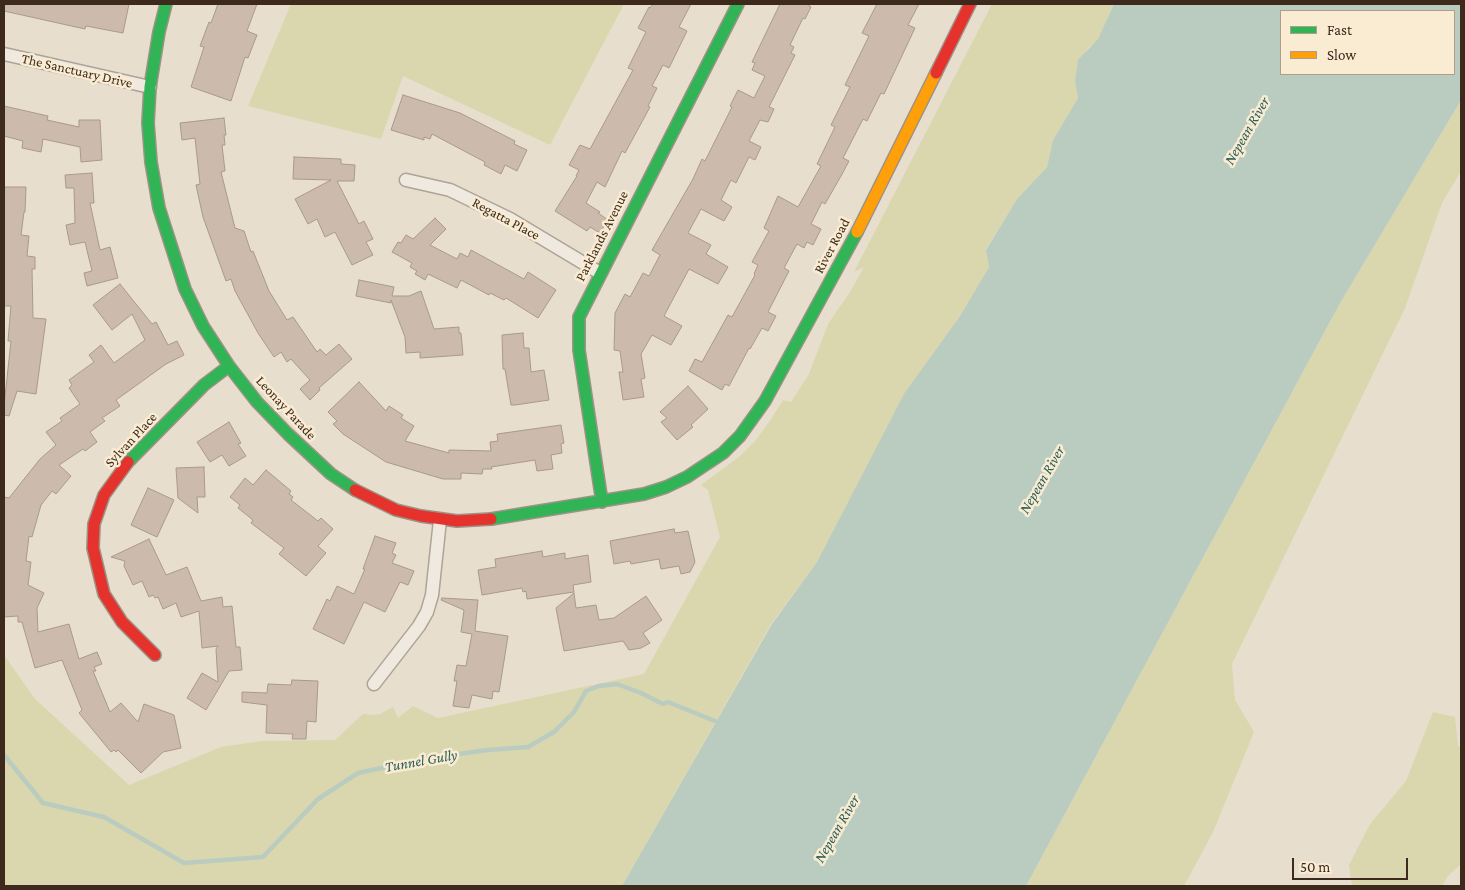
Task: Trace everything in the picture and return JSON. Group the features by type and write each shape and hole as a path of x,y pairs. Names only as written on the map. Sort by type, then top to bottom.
{"street":[{"name":"Leonay Parade","path":"166,4 159,32 150,87 148,123 151,162 159,208 185,289 203,326 229,366 257,402 288,434 343,483 361,494 391,508 440,520 486,520 602,502 644,494 666,487 687,477"},
{"name":"Parklands Avenue","path":"602,502 578,350 581,311 738,4"},
{"name":"River Road","path":"687,477 707,465 732,444 765,401 865,218 970,4"},
{"name":"The Sanctuary Drive","path":"4,54 150,87"},
{"name":"Regatta Place","path":"406,180 450,190 510,219 600,273"},
{"name":"Sylvan Place","path":"155,655 122,622 104,594 93,548 94,524 104,495 124,466 204,385 229,366"},
{"path":"374,684 419,626 427,612 432,595 440,520"}],"shaded area":[{"path":"291,4 624,4 550,145 403,76 381,139 248,106"},
{"path":"992,4 1114,4 1098,40 1086,50 1075,81 1078,98 1053,140 1047,167 1017,199 986,249 989,267 960,316 904,395 817,562 771,624 622,886 4,886 4,655 35,699 129,785 221,747 261,741 335,740 363,714 380,714 393,707 398,718 413,706 438,718 644,674 720,537 708,490 701,485 740,456 756,440 783,400 791,402 809,374 828,324 850,292 864,267 854,272"},
{"path":"1461,100 1461,171 1442,203 1405,308 1232,664 1235,700 1254,732 1213,832 1184,886 1026,886 1339,305"},
{"path":"1433,712 1455,717 1458,746 1461,747 1461,864 1447,877 1442,886 1352,886 1349,865 1370,824 1406,781"}],"water":[{"name":"Nepean River","path":"1114,4 1461,4 1461,100 1339,305 1026,886 622,886 772,624 817,562 904,394 960,316 989,267 986,250 1017,199 1047,167 1053,140 1078,98 1075,81 1078,60 1098,39"}],"building":[{"path":"4,4 129,4 123,33 86,26 85,29 4,11"},
{"path":"218,4 257,4 247,31 257,35 248,58 245,57 231,101 191,87 204,47 200,46"},
{"path":"653,4 691,4 679,27 687,31 669,68 663,65 652,86 657,88 648,106 650,107 625,153 622,151 605,187 597,182 586,203 608,220 600,233 590,227 587,231 555,211 577,176 579,170 569,165 580,145 590,149 633,70 628,68 646,32 638,28 649,7"},
{"path":"780,4 810,4 809,6 811,7 805,19 803,18 790,45 794,47 791,53 795,55 769,107 774,109 768,122 760,120 749,141 761,147 755,160 749,157 736,183 731,180 721,200 732,207 724,221 701,209 688,233 711,245 706,254 728,267 718,284 689,269 664,316 682,326 671,345 652,335 641,354 645,378 641,379 644,397 623,400 619,372 623,372 620,351 614,350 615,313 625,294 630,297 643,273 649,276 660,255 652,250 693,179 702,159 705,161 732,107 730,106 738,90 754,98 765,76 752,70 755,63 752,62"},
{"path":"877,4 919,4 908,25 915,28 884,94 881,93 867,121 863,119 843,158 849,161 825,204 822,202 811,224 821,229 813,245 807,242 804,248 797,244 784,268 789,271 768,312 776,316 768,331 762,328 729,386 725,384 722,390 689,371 695,359 702,362 728,315 732,317 755,275 758,265 752,262 769,231 764,228 778,196 798,207 821,166 817,164 835,127 831,125 850,87 845,85 869,36 862,33"},
{"path":"403,95 460,113 515,141 514,144 527,150 517,171 505,165 501,174 484,165 485,162 432,134 430,139 424,137 424,140 391,130"},
{"path":"4,106 48,116 47,120 79,127 79,120 100,120 102,160 81,162 80,147 43,139 41,152 22,148 23,141 4,136"},
{"path":"224,118 226,135 224,135 225,145 222,145 225,171 221,172 235,228 244,231 251,252 253,251 269,291 287,320 293,317 317,352 320,349 326,355 339,344 352,359 319,388 320,390 310,400 300,389 310,380 291,359 287,362 281,352 274,357 258,333 235,291 231,279 226,281 203,217 196,185 200,184 195,138 182,140 180,123"},
{"path":"294,157 341,159 341,164 355,165 354,181 337,181 359,224 364,221 373,239 366,242 373,255 352,265 335,232 325,237 317,219 308,224 295,199 331,180 293,179"},
{"path":"92,173 94,203 90,203 100,250 110,247 118,278 87,286 84,273 92,271 85,242 70,245 66,225 75,223 74,188 66,188 65,175"},
{"path":"4,187 26,187 25,212 21,235 29,236 27,256 35,257 35,269 32,269 33,318 46,319 36,394 17,391 9,416 4,415 11,341 8,341 11,306 4,306"},
{"path":"435,218 446,229 430,245 457,259 460,253 468,257 471,250 524,279 528,272 556,290 538,318 506,298 504,300 490,293 489,295 461,280 457,288 428,274 425,280 415,274 417,271 410,267 412,263 392,252 398,242 401,243 406,235 413,239"},
{"path":"359,280 394,287 392,296 409,296 421,291 434,329 459,327 463,355 420,358 420,352 406,353 405,337 391,300 391,303 356,296"},
{"path":"120,284 152,324 156,322 168,345 177,341 184,355 166,364 116,400 120,406 102,418 105,421 90,432 97,442 59,465 71,476 56,494 52,491 41,505 32,537 29,536 26,561 31,562 28,585 44,593 37,608 38,632 69,624 79,659 97,652 102,664 94,667 96,671 93,671 110,712 121,703 138,722 144,704 174,715 181,748 163,752 141,773 118,750 111,752 79,713 82,710 62,660 35,668 22,622 18,622 18,616 4,617 4,497 9,498 40,459 56,445 46,432 62,421 60,418 80,404 69,388 72,385 69,380 94,362 89,355 101,345 114,363 145,340 132,314 112,330 93,305"},
{"path":"523,333 524,348 529,348 531,372 544,370 549,400 511,405 505,369 503,369 502,335"},
{"path":"359,382 386,411 389,406 403,415 401,418 414,426 405,441 449,453 449,450 491,451 490,442 498,441 497,434 561,425 564,443 561,444 562,453 551,455 553,469 537,471 535,460 491,467 492,469 483,469 482,474 461,473 461,479 443,479 386,462 343,434 333,424 337,421 328,412"},
{"path":"688,386 708,409 691,425 693,427 677,440 661,422 667,418 660,412"},
{"path":"229,422 241,443 238,444 246,456 229,466 222,455 210,462 197,442"},
{"path":"204,467 205,497 197,497 198,513 178,498 176,468"},
{"path":"266,470 291,491 289,494 293,497 291,500 318,521 321,518 333,529 318,546 326,553 306,576 279,554 284,548 251,523 253,520 238,508 240,505 230,497 245,478 253,485"},
{"path":"148,488 174,500 157,537 131,525"},
{"path":"674,529 675,533 688,531 695,562 690,572 681,574 679,566 661,569 659,559 631,564 630,561 614,564 610,541"},
{"path":"375,536 396,543 392,553 396,555 392,563 414,571 408,585 400,582 385,612 364,602 344,644 313,629 327,599 330,601 337,586 354,594 365,569 363,569"},
{"path":"149,539 166,575 187,567 201,601 222,597 223,607 232,606 236,647 240,647 242,670 229,671 206,710 187,698 202,673 218,682 216,649 218,646 202,648 199,611 181,617 176,603 163,609 158,597 155,598 153,595 149,597 142,581 133,585 124,566 125,561 111,557"},
{"path":"542,551 543,557 565,553 565,559 588,555 591,582 573,585 574,592 527,599 526,591 523,592 522,588 482,595 478,570 496,567 495,559"},
{"path":"574,593 576,608 596,605 599,620 614,618 646,596 662,620 643,633 650,643 641,648 629,650 623,641 564,651 556,608"},
{"path":"442,598 478,600 475,631 508,636 499,692 493,691 492,699 472,695 469,708 453,706 457,681 454,681 457,665 466,666 472,634 461,632 464,610 441,600"},
{"path":"292,680 318,681 316,722 307,721 306,739 292,739 293,734 266,733 267,705 242,702 242,692 267,693 268,684 291,685"}],"waterway":[{"name":"Tunnel Gully","path":"4,755 43,803 104,817 184,863 263,857 318,799 358,773 429,758 528,747 554,732 574,712 586,691 599,686 617,684 663,704 668,702 720,723"}],"traffic: fast":[{"path":"166,4 159,32 150,87 148,123 151,162 159,208 185,289 203,326 229,366 257,402 331,474 355,490"},
{"path":"602,502 579,350 579,317 738,4"},
{"path":"491,519 644,494 666,487 687,477 723,453 740,436 765,401 857,232"},
{"path":"128,462 204,385 229,366"}],"traffic: slow":[{"path":"857,232 936,73"}],"traffic: jam":[{"path":"936,73 970,4"},
{"path":"128,462 104,495 94,524 93,548 104,594 122,622 155,655"},
{"path":"355,490 396,510 421,516 457,521 491,519"}]}
